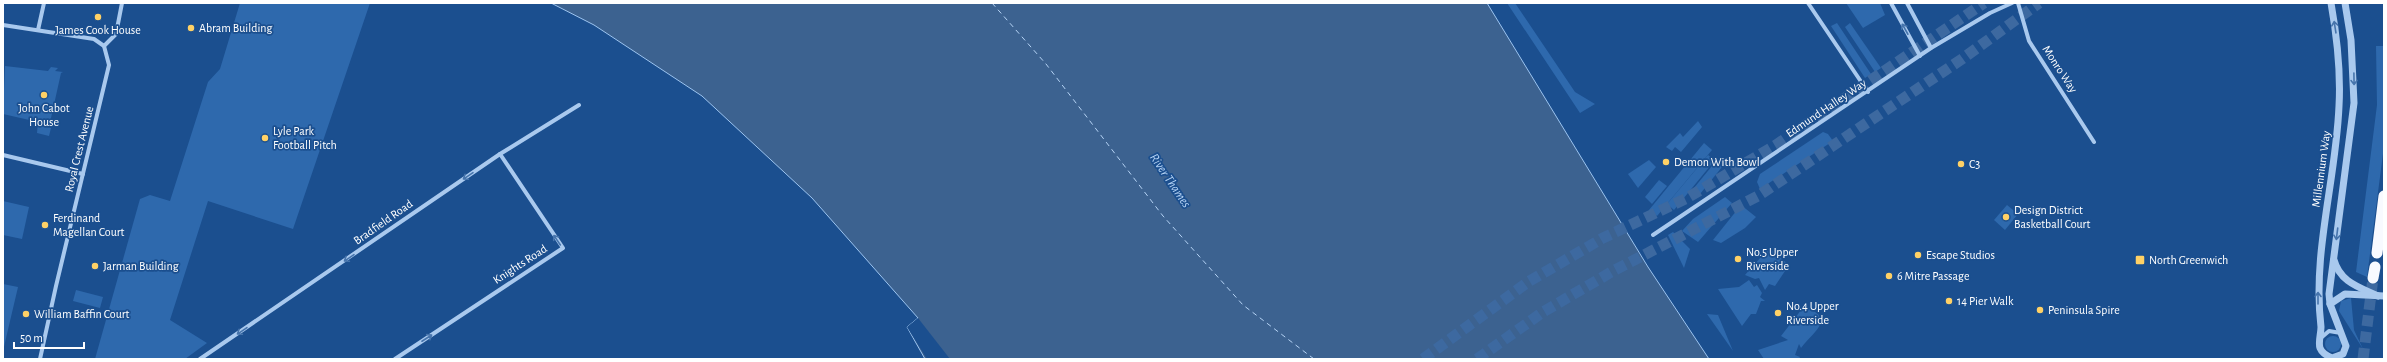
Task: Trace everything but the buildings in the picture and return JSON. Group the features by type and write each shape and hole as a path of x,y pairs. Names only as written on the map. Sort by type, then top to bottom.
{"highway":[{"path":"2376,253 2384,196"}],"street":[{"path":"38,30 44,3"},
{"path":"3,25 94,40 104,46 116,34 122,3"},
{"path":"1808,3 1868,92"},
{"path":"1891,3 1920,56"},
{"path":"1907,3 1931,48"},
{"name":"Edmund Halley Way","path":"1653,235 1868,92 1931,48 1990,13 2012,3"},
{"name":"Monro Way","path":"2018,3 2029,41 2094,142"},
{"name":"Millennium Way","path":"2331,3 2337,40 2340,78 2337,131 2318,284 2322,337 2320,343 2323,353 2327,356 2336,357 2345,350 2346,342 2330,304 2330,278 2334,259 2354,103 2352,40 2345,3"},
{"name":"Royal Crest Avenue","path":"40,359 109,65 104,46"},
{"name":"Bradfield Road","path":"200,359 500,154 579,105"},
{"name":"Knights Road","path":"395,359 563,248 500,154"},
{"path":"3,155 83,174"},
{"path":"2334,259 2337,271 2343,278 2381,296"},
{"path":"2330,304 2345,294 2381,296"},
{"path":"2322,337 2333,331 2342,334"}],"shaded area":[{"path":"240,3 370,3 293,229 208,201 170,320 207,343 185,359 95,359 140,199 150,195 170,201 208,82 220,69"},
{"path":"1507,3 1515,3 1575,92 1595,104 1580,113"},
{"path":"1846,3 1880,3 1885,15 1863,28"},
{"path":"1837,23 1871,74 1865,78 1831,26"},
{"path":"1850,23 1881,68 1875,72 1845,27"},
{"path":"2376,46 2384,46 2384,146 2367,277 2356,272 2377,105"},
{"path":"5,66 48,71 51,67 58,68 55,71 63,72 61,73 49,127 51,128 49,136 37,133 38,122 3,114"},
{"path":"1698,121 1702,127 1681,152 1675,147 1672,151 1666,147 1680,133 1683,137"},
{"path":"1823,132 1828,134 1833,141 1760,189 1757,182 1760,174"},
{"path":"1704,143 1712,150 1657,216 1649,210"},
{"path":"1708,155 1715,160 1674,210 1667,204"},
{"path":"1649,160 1656,167 1638,188 1628,174"},
{"path":"1716,161 1722,167 1700,194 1694,188"},
{"path":"1659,180 1667,186 1652,204 1645,197"},
{"path":"1725,197 1732,203 1698,242 1682,231 1693,219"},
{"path":"3,201 29,207 22,239 3,235"},
{"path":"1741,205 1756,217 1745,228 1721,243 1713,240"},
{"name":"Design District Basketball Court","path":"2007,205 2018,214 2005,230 1994,220"},
{"path":"1673,232 1690,249 1684,268 1668,235"},
{"path":"1769,248 1789,265 1775,286 1769,284 1765,290 1759,278 1755,279 1745,275"},
{"path":"1749,280 1754,287 1757,285 1762,293 1760,297 1765,301 1761,301 1756,314 1751,314 1742,326 1718,289 1739,287"},
{"path":"3,284 18,287 3,351"},
{"path":"76,290 103,297 100,308 73,301"},
{"path":"2351,298 2354,330 2363,349 2339,311 2341,301"},
{"path":"1805,305 1818,314 1822,321 1815,332 1801,348 1799,344 1795,355 1800,357 1799,359 1764,359 1758,350 1788,340 1781,336"},
{"path":"1707,314 1718,315 1733,351"},
{"path":"2333,336 2339,338 2341,344 2339,350 2333,352 2327,350 2325,344 2327,338"}],"water":[{"name":"River Thames","path":"551,3 1487,3 1648,267 1709,359 925,359 907,327 918,318 812,198 702,96 594,25"}],"pier":[{"path":"918,318 950,359 927,359 907,327"}],"ferry route":[{"path":"992,3 1046,64 1163,216 1243,305 1314,359"}],"tunnel":[{"path":"1423,359 1528,282 1603,238 1687,198 1776,145 1984,3"},
{"path":"1477,359 1543,312 1613,271 1758,196 1962,59 2039,3"},
{"path":"2363,359 2373,278"}],"place":[{"name":"James Cook House","path":"98,17"},
{"name":"Abram Building","path":"191,28"},
{"name":"John Cabot House","path":"44,95"},
{"name":"Lyle Park Football Pitch","path":"265,138"},
{"name":"Demon With Bowl","path":"1666,162"},
{"name":"C3","path":"1961,164"},
{"name":"Design District Basketball Court","path":"2006,217"},
{"name":"Ferdinand Magellan Court","path":"45,225"},
{"name":"Escape Studios","path":"1918,255"},
{"name":"No.5 Upper Riverside","path":"1738,259"},
{"name":"North Greenwich","path":"2140,260"},
{"name":"Jarman Building","path":"95,266"},
{"name":"6 Mitre Passage","path":"1889,276"},
{"name":"14 Pier Walk","path":"1949,301"},
{"name":"Peninsula Spire","path":"2040,310"},
{"name":"No.4 Upper Riverside","path":"1778,313"},
{"name":"William Baffin Court","path":"26,314"}]}
